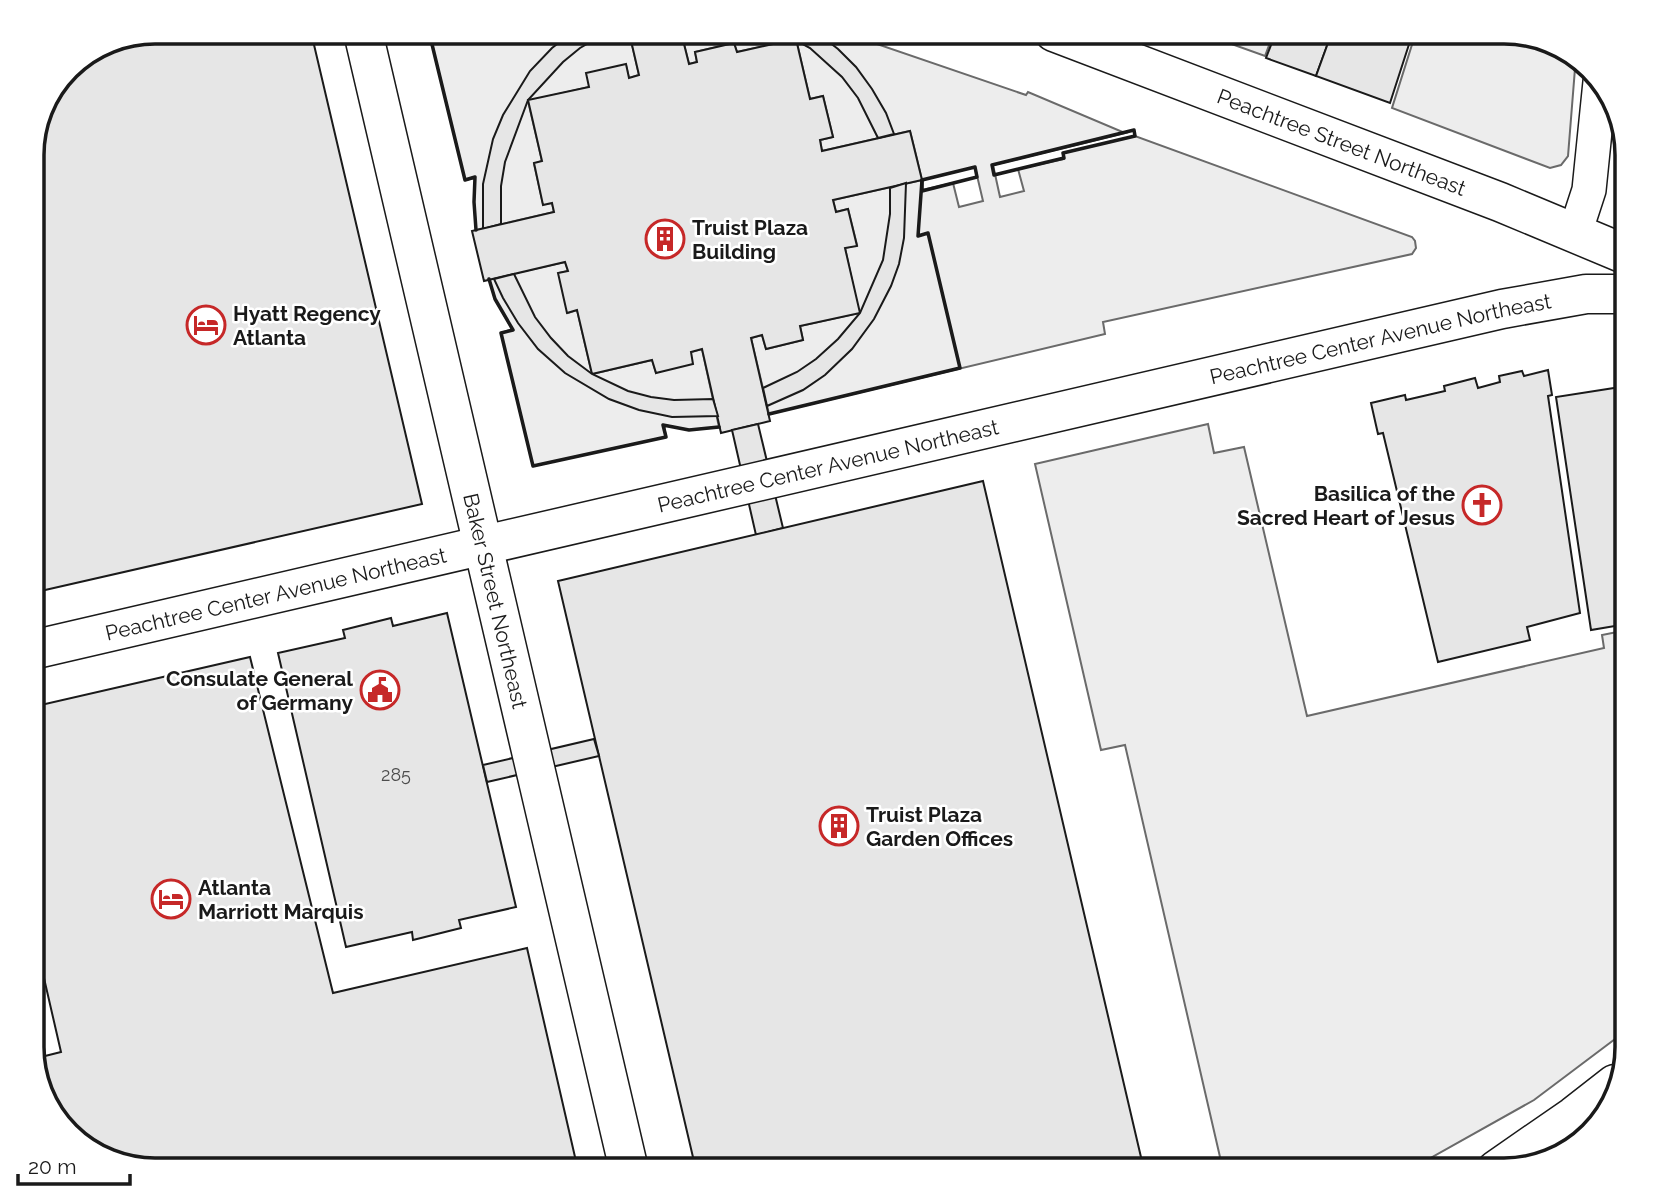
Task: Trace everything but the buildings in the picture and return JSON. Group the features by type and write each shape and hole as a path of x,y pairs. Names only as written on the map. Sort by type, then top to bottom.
{"main road":[{"name":"Baker Street Northeast","path":"366,44 626,1158"},
{"name":"Peachtree Street Northeast","path":"1085,44 1487,197 1615,250"},
{"name":"Peachtree Center Avenue Northeast","path":"44,647 1502,309 1586,294 1615,294"},
{"path":"1516,1157 1605,1092"}],"street":[{"path":"1574,233 1589,190 1598,97"}],"shaded area":[{"path":"432,44 632,44 639,75 629,78 626,65 589,87 528,101 542,161 534,164 543,204 552,203 554,212 476,230 475,178 465,180"},
{"path":"684,44 730,44 695,52 697,62 689,64"},
{"path":"734,44 773,44 737,52"},
{"path":"797,44 877,44 1026,95 1028,92 1125,133 993,165 1000,197 1024,191 1018,169 1064,159 1063,153 1135,136 1412,237 1416,248 1412,254 1103,322 1105,334 769,414 751,338 762,335 766,349 803,340 800,326 859,313 845,248 857,245 848,209 836,212 833,200 922,180 910,131 822,151 820,140 833,137 823,96 810,99","holes":["975,167 983,201 959,207 953,183 922,190 922,180"]},
{"path":"1232,44 1270,44 1265,56"},
{"path":"1412,44 1518,45 1553,55 1575,70 1568,156 1561,165 1550,168 1392,108"},
{"path":"565,262 568,271 559,273 568,313 577,310 592,374 652,360 656,373 691,352 702,349 719,427 689,430 664,425 666,437 533,466 501,333 512,329 495,299 489,279"},
{"path":"1208,424 1214,453 1244,447 1307,716 1604,648 1602,635 1615,632 1615,1039 1534,1100 1430,1158 1220,1158 1125,745 1101,750 1035,464"}],"wall":[{"path":"432,44 465,180 475,177 476,230"},
{"path":"1134,130 1135,136 1063,153 1064,158 994,175 992,165 1134,130"},
{"path":"975,167 977,177 922,191 922,180 975,167"},
{"path":"769,414 960,368 928,233 918,236 922,180"},
{"path":"489,279 495,299 513,330 501,333 533,466 666,437 663,425 689,430 719,427"}],"place":[{"name":"Truist Plaza Building","path":"665,239"},
{"name":"Hyatt Regency Atlanta","path":"206,325"},
{"name":"Basilica of the Sacred Heart of Jesus","path":"1482,505"},
{"name":"Consulate General of Germany","path":"380,690"},
{"name":"Truist Plaza Garden Offices","path":"839,826"},
{"name":"Atlanta Marriott Marquis","path":"171,899"}]}
